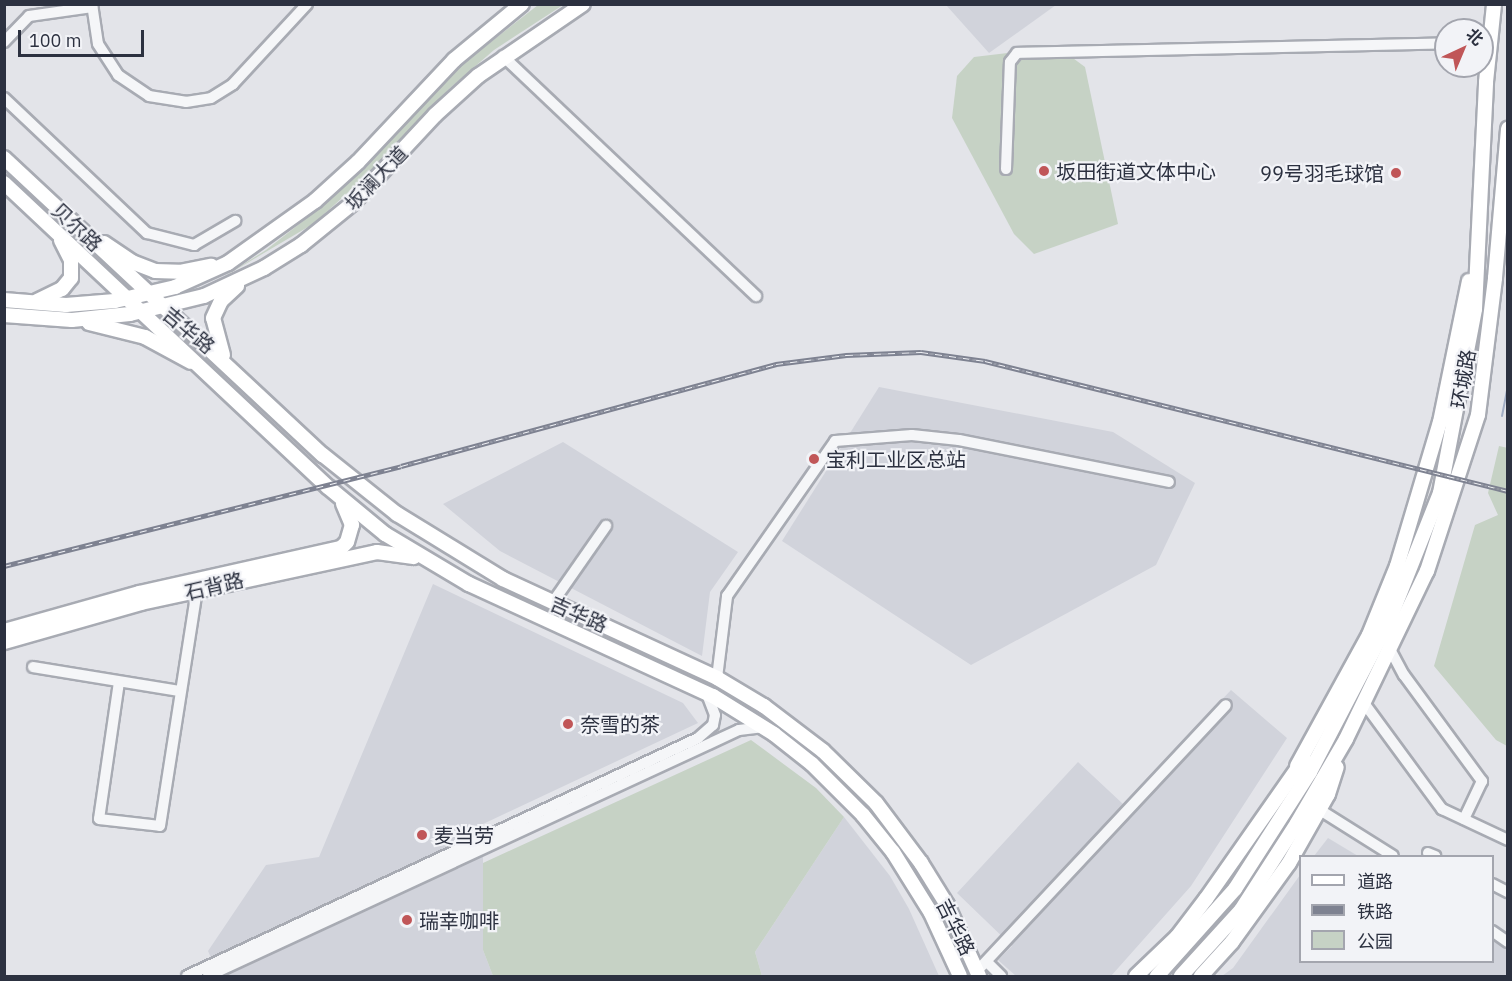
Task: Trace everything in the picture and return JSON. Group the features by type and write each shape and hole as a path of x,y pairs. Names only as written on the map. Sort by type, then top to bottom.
{"main road":[{"name":"坂澜大道","path":"149,295 228,263 277,231 322,194 454,60 522,4"},
{"name":"坂澜大道","path":"72,320 162,307 245,278 302,245 336,218 435,115 503,56 583,4"},
{"name":"环城路","path":"1332,729 1389,621 1440,493 1475,309 1485,78"},
{"name":"环城路","path":"1346,739 1391,651 1446,521 1478,415 1495,278 1508,129"},
{"name":"贝尔路","path":"4,158 149,295"},
{"name":"贝尔路","path":"4,183 131,298"},
{"path":"1136,976 1177,937 1298,766 1364,645 1397,566 1455,363 1480,214"},
{"path":"71,221 132,262 154,271 179,272 228,263"},
{"path":"34,303 59,292 70,278 71,260 58,232"},
{"path":"225,360 213,330 215,312 245,278"},
{"name":"吉华路","path":"4,300 82,304 149,295 225,360 323,455 397,514 476,564 717,678 804,735 876,803 934,884 981,970"},
{"name":"吉华路","path":"131,298 339,497 426,561 706,692 765,728 830,780 878,833 927,906 960,976"},
{"path":"4,315 72,320 145,337 212,374"},
{"name":"石背路","path":"4,631 138,593 341,548 347,542 352,525 339,497"},
{"name":"石背路","path":"4,642 197,590 377,552 426,561"},
{"path":"1298,766 1332,729"},
{"path":"1157,976 1210,921 1256,860 1332,729"},
{"path":"1201,976 1262,903 1320,810 1346,739"},
{"path":"1182,976 1246,902 1346,739"}],"street":[{"path":"4,42 29,16 92,6 98,44 118,75 149,96 186,102 211,98 233,84 307,4"},
{"path":"1006,169 1010,62 1017,53 1434,43"},
{"path":"503,56 756,296"},
{"path":"4,98 147,233 194,245 235,221"},
{"path":"717,678 727,596 835,441 912,435 959,440 1169,482"},
{"path":"553,602 606,526"},
{"path":"119,682 99,819 160,826 179,691 197,590"},
{"path":"1391,651 1404,675 1482,781 1464,819"},
{"path":"33,667 179,691"},
{"path":"187,976 698,738 707,732 716,715 706,692"},
{"path":"1364,703 1442,809 1508,840"},
{"path":"1001,976 981,970 1226,705"},
{"path":"208,976 739,730 765,728"},
{"path":"1320,810 1391,855"},
{"path":"1494,885 1508,892"},
{"path":"1494,932 1508,942"}],"shaded area":[{"path":"946,5 1056,5 989,53"},
{"path":"879,387 1113,432 1195,483 1156,565 971,665 782,541"},
{"path":"563,442 738,552 710,592 702,656 500,551 443,504"},
{"path":"433,584 683,703 698,723 483,824 483,950 493,976 219,976 208,951 266,865 319,857"},
{"path":"1231,690 1287,738 1191,886 1111,976 1016,976 998,960 1012,946 957,893 1078,762 1123,804"},
{"path":"844,817 890,876 909,909 939,976 762,976 755,952"},
{"path":"1328,838 1356,855 1315,855"},
{"path":"1299,876 1299,963 1494,963 1494,940 1507,948 1507,976 1222,976 1233,968"}],"green space":[{"path":"538,5 563,5 494,50 450,88 361,181 313,224 220,279 266,250 321,207 364,168 460,66"},
{"name":"坂田街道文体中心","path":"1058,47 1085,67 1118,224 1034,254 1014,234 952,118 957,76 974,57"},
{"path":"1499,446 1508,448 1507,746 1496,740 1434,666 1475,525 1498,515 1488,493"},
{"path":"751,740 816,788 844,817 755,952 762,976 493,976 483,950 483,863"}],"waterway":[{"path":"1502,416 1508,385"}],"railway":[{"path":"4,566 401,466 776,364 846,355 921,352 985,361 1508,491"}],"place":[{"name":"坂田街道文体中心","path":"1044,171"},
{"name":"99号羽毛球馆","path":"1396,173"},
{"name":"宝利工业区总站","path":"814,459"},
{"name":"奈雪的茶","path":"568,724"},
{"name":"麦当劳","path":"422,835"},
{"name":"瑞幸咖啡","path":"407,920"}]}
